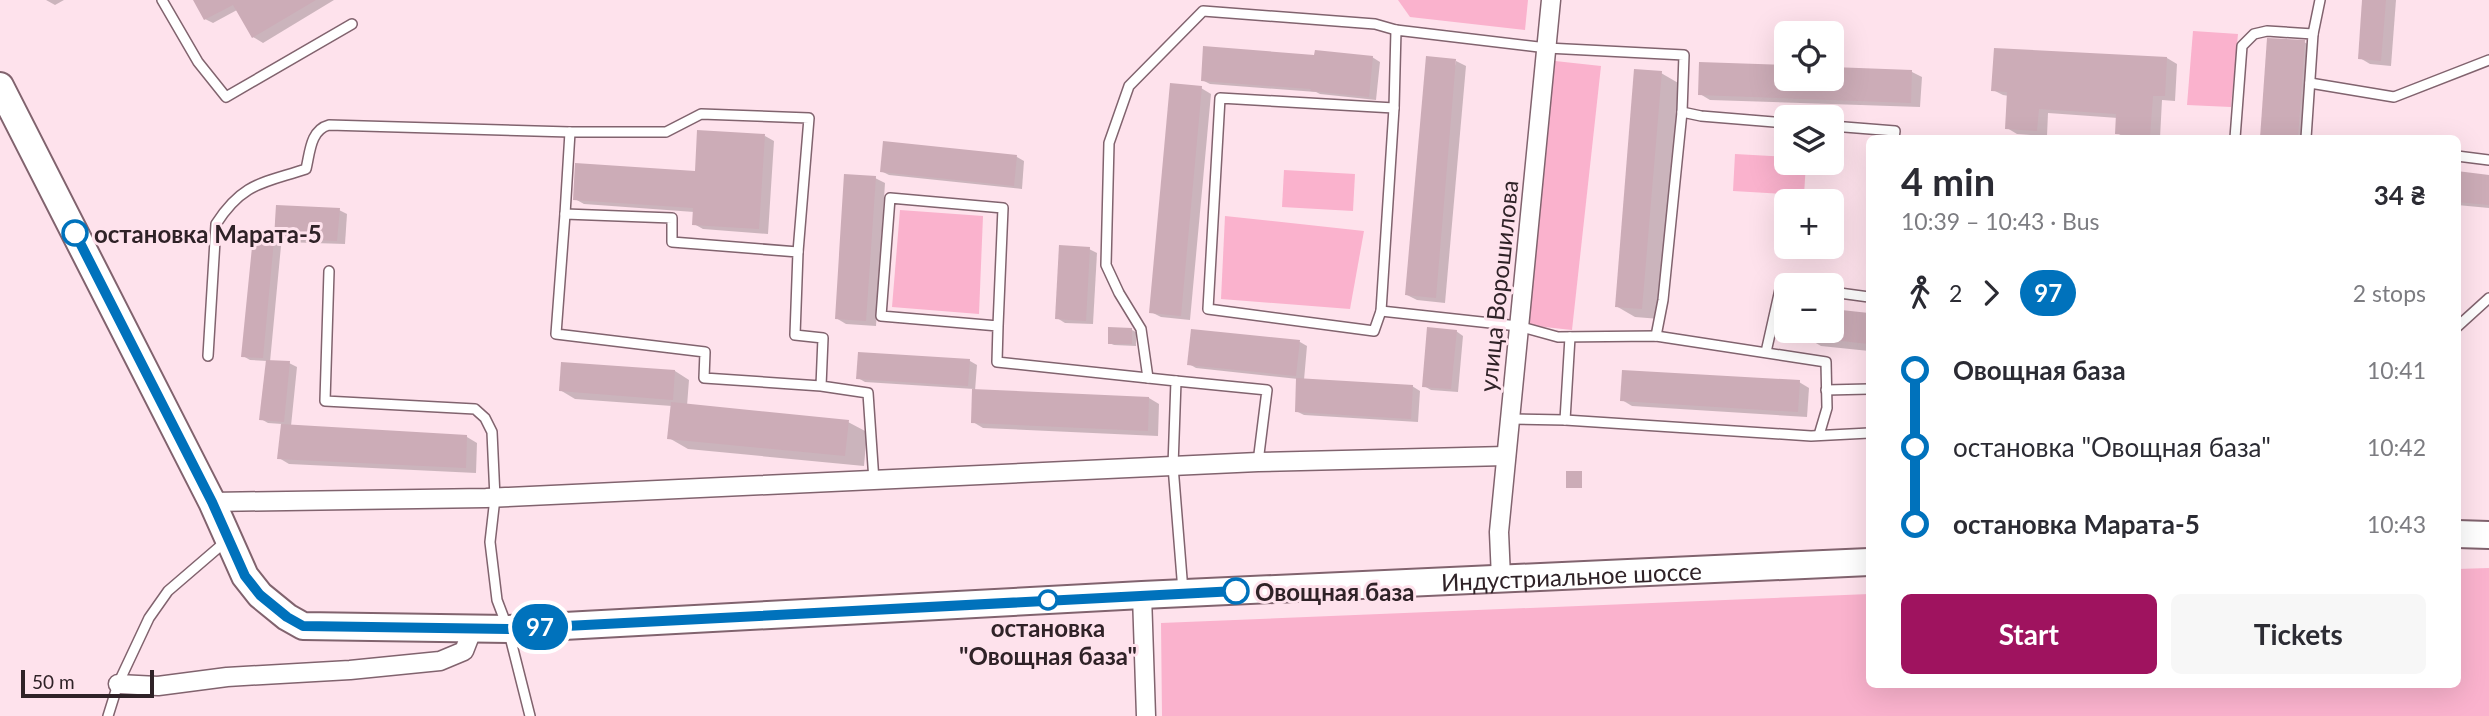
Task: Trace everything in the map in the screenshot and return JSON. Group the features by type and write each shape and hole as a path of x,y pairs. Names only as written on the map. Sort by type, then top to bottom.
{"main road":[{"name":"Индустриальное шоссе","path":"0,86 212,502 245,576 260,595 303,626 508,629 1142,595 1866,562"}],"street":[{"name":"улица Ворошилова","path":"1501,578 1499,532 1551,0"},
{"path":"212,502 495,498 1258,462 1506,456"},
{"path":"1142,595 1146,716"},
{"path":"118,684 158,686 227,677 350,670 440,661 464,651 473,628"}],"lane":[{"path":"162,0 198,62 226,97 352,24"},
{"path":"2306,135 2313,34 2320,0"},
{"path":"1148,378 1140,329 1106,265 1109,143 1129,86 1203,11 1375,24 1396,30 1547,48 1684,55 1682,112 1663,300 1656,336"},
{"path":"1394,108 1220,98 1208,309 1374,331 1381,311 1394,108 1396,30"},
{"path":"2235,135 2242,46 2254,34 2267,31 2313,34"},
{"path":"2310,83 2394,97 2489,60"},
{"path":"1682,112 1774,122"},
{"path":"208,356 216,224 224,211 244,192 265,180 306,169 315,135 321,127 329,125 666,132 701,114 809,118 797,252 795,335 823,338 821,386"},
{"path":"1844,127 1895,131 1894,135"},
{"path":"570,132 556,334 705,352 704,378 821,386 868,393 874,481"},
{"path":"2461,156 2489,160"},
{"path":"998,326 881,316 890,198 1003,208 998,362 1267,390 1258,462"},
{"path":"565,214 672,218 672,242 797,252"},
{"path":"330,271 325,401 475,409 485,418 492,432 495,498 490,542 497,600 508,629 530,716"},
{"path":"1844,294 1866,297"},
{"path":"2461,323 2489,298"},
{"path":"1381,311 1518,326 1558,337 1656,336 1826,362 1827,408 1819,435"},
{"path":"1766,352 1774,318"},
{"path":"1565,420 1570,337"},
{"path":"1176,381 1173,467 1184,593"},
{"path":"1826,390 1866,389"},
{"path":"1510,419 1819,435 1866,433"},
{"path":"108,716 118,684 149,618 167,591 228,540"}],"shaded area":[{"path":"1398,0 1528,0 1525,30 1410,17"},
{"path":"2193,31 2238,34 2231,107 2187,105"},
{"path":"1555,61 1601,66 1572,330 1526,325"},
{"path":"1735,154 1774,156 1774,175 1805,175 1804,189 1774,189 1774,193 1733,191"},
{"path":"1284,170 1355,174 1353,211 1282,207"},
{"path":"900,210 983,216 979,314 892,307"},
{"path":"1225,216 1364,231 1350,309 1221,299"},
{"path":"2489,568 2489,716 1162,716 1161,623 1866,594 1866,688 2461,688 2461,569"}],"building":[{"path":"193,0 316,0 252,38 233,5 204,20"},
{"path":"2362,0 2386,0 2381,61 2358,59"},
{"path":"2267,38 2305,40 2298,135 2260,135"},
{"path":"1203,46 1314,55 1315,50 1373,56 1369,97 1310,91 1311,89 1201,81"},
{"path":"1994,48 2167,57 2165,96 2153,96 2150,135 2115,134 2116,114 2039,109 2037,131 2005,129 2007,92 1991,91"},
{"path":"1426,56 1456,59 1436,298 1405,295"},
{"path":"1699,62 1774,65 1774,91 1844,91 1844,67 1912,70 1911,103 1698,95"},
{"path":"1634,69 1662,71 1642,309 1615,307"},
{"path":"1170,83 1202,86 1181,316 1149,313"},
{"path":"697,130 765,134 759,229 692,225 693,208 573,200 575,163 695,171"},
{"path":"883,141 1017,155 1014,186 880,172"},
{"path":"2461,172 2489,175 2489,205 2461,202"},
{"path":"844,174 876,176 866,321 835,319"},
{"path":"276,205 340,208 337,241 274,238"},
{"path":"253,237 274,240 263,358 241,357"},
{"path":"1059,245 1090,247 1086,321 1055,319"},
{"path":"1844,310 1866,313 1866,344 1844,341"},
{"path":"1108,327 1132,328 1132,344 1108,344"},
{"path":"1427,327 1457,330 1451,389 1422,387"},
{"path":"1191,329 1300,340 1296,376 1187,365"},
{"path":"858,352 970,359 968,386 856,379"},
{"path":"266,360 290,361 284,422 259,420"},
{"path":"561,362 675,370 673,400 559,391"},
{"path":"1622,370 1800,380 1798,412 1620,401"},
{"path":"1296,378 1413,385 1411,419 1295,412"},
{"path":"972,389 1149,397 1148,431 971,423"},
{"path":"671,402 849,420 845,456 667,439"},
{"path":"281,424 467,435 466,468 277,459"},
{"path":"1566,471 1582,471 1582,488 1566,488"}],"bus line":[{"name":"97","path":"75,233 212,502 245,576 260,595 303,626 508,629 1236,591"}],"place":[{"name":"остановка Марата-5","path":"75,233"},
{"name":"Овощная база","path":"1236,591"},
{"name":"остановка \"Овощная база\"","path":"1048,600"}]}
